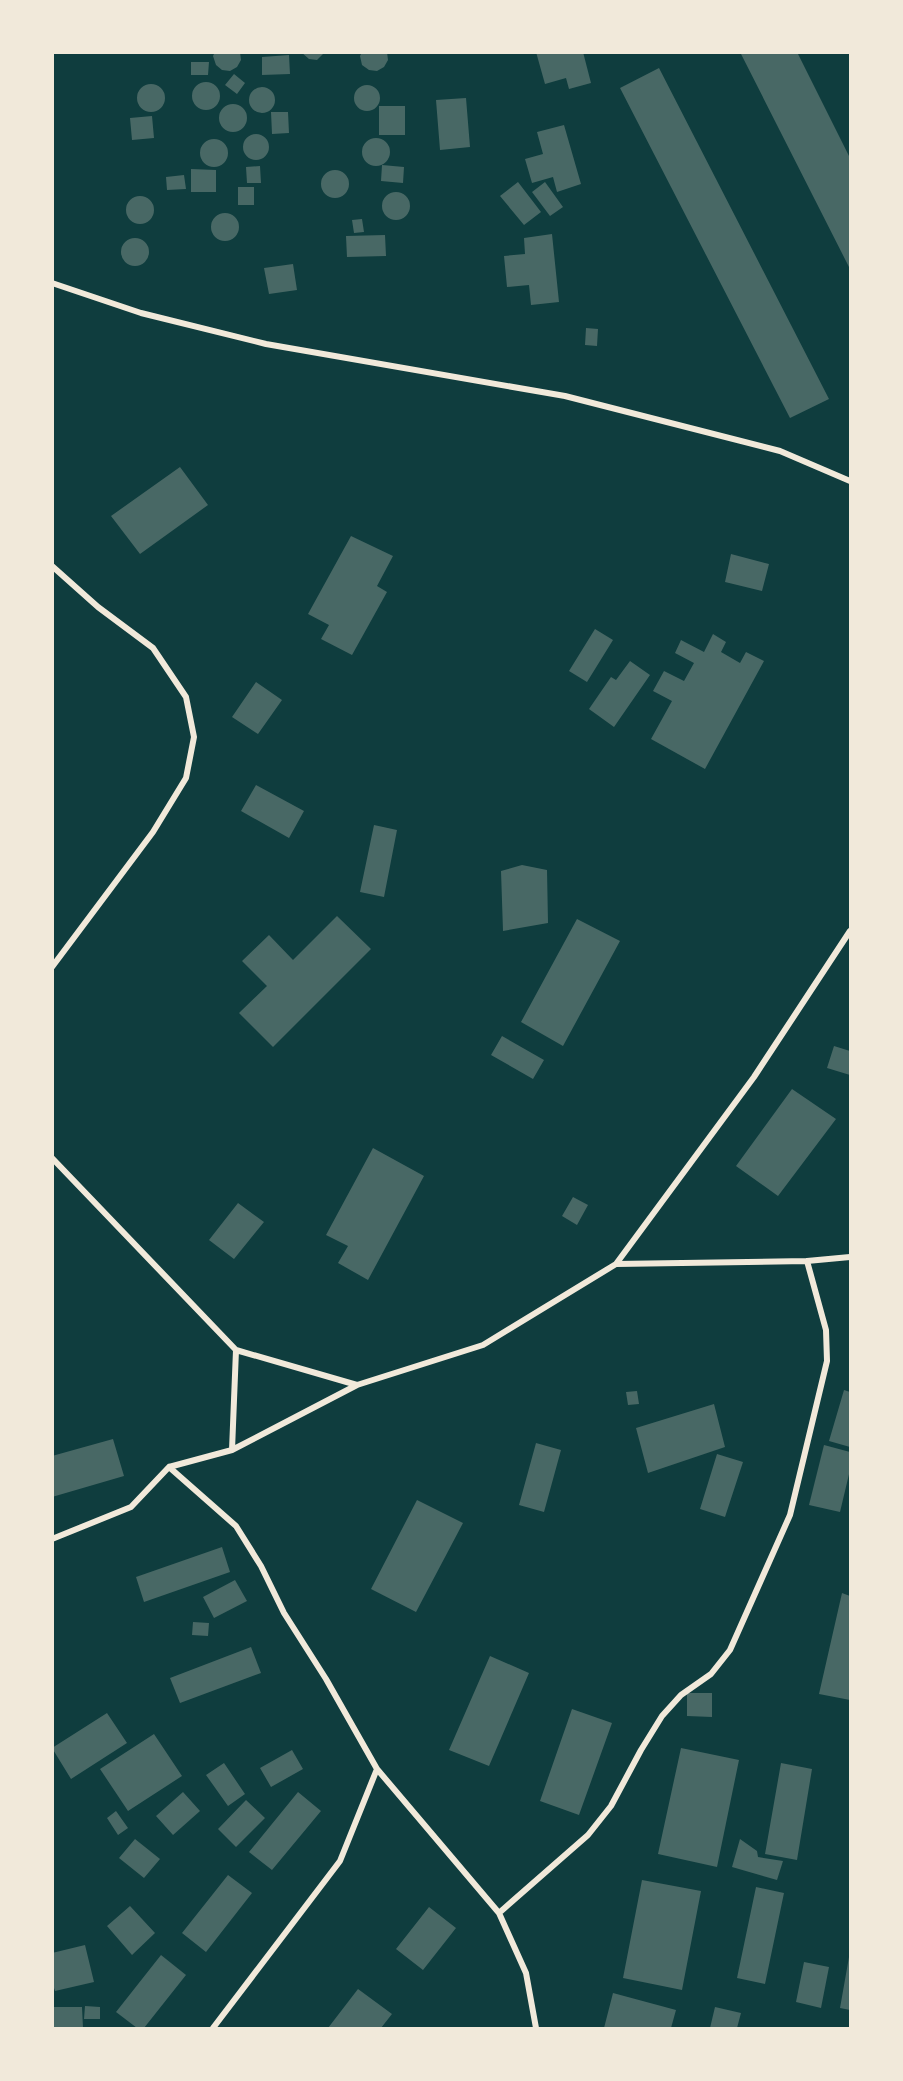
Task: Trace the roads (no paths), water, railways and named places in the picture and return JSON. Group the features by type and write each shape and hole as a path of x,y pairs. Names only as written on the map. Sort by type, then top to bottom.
{"street":[{"path":"52,283 141,313 266,344 565,396 780,451 850,481"},
{"path":"52,566 98,607 153,648 186,697 194,737 186,778 153,832 52,967"},
{"path":"52,1539 131,1507 169,1467 232,1450 357,1385 483,1345 616,1264 754,1077 850,931"},
{"path":"52,1158 236,1350 357,1385"},
{"path":"616,1264 807,1262 850,1257"},
{"path":"499,1913 588,1835 611,1806 641,1749 662,1716 681,1695 711,1674 730,1650 790,1515 827,1361 826,1330 807,1262"},
{"path":"232,1450 236,1350"},
{"path":"169,1467 236,1526 261,1566 284,1613 326,1679 377,1769 499,1913 526,1973 536,2028"},
{"path":"213,2028 340,1861 377,1769"}]}
